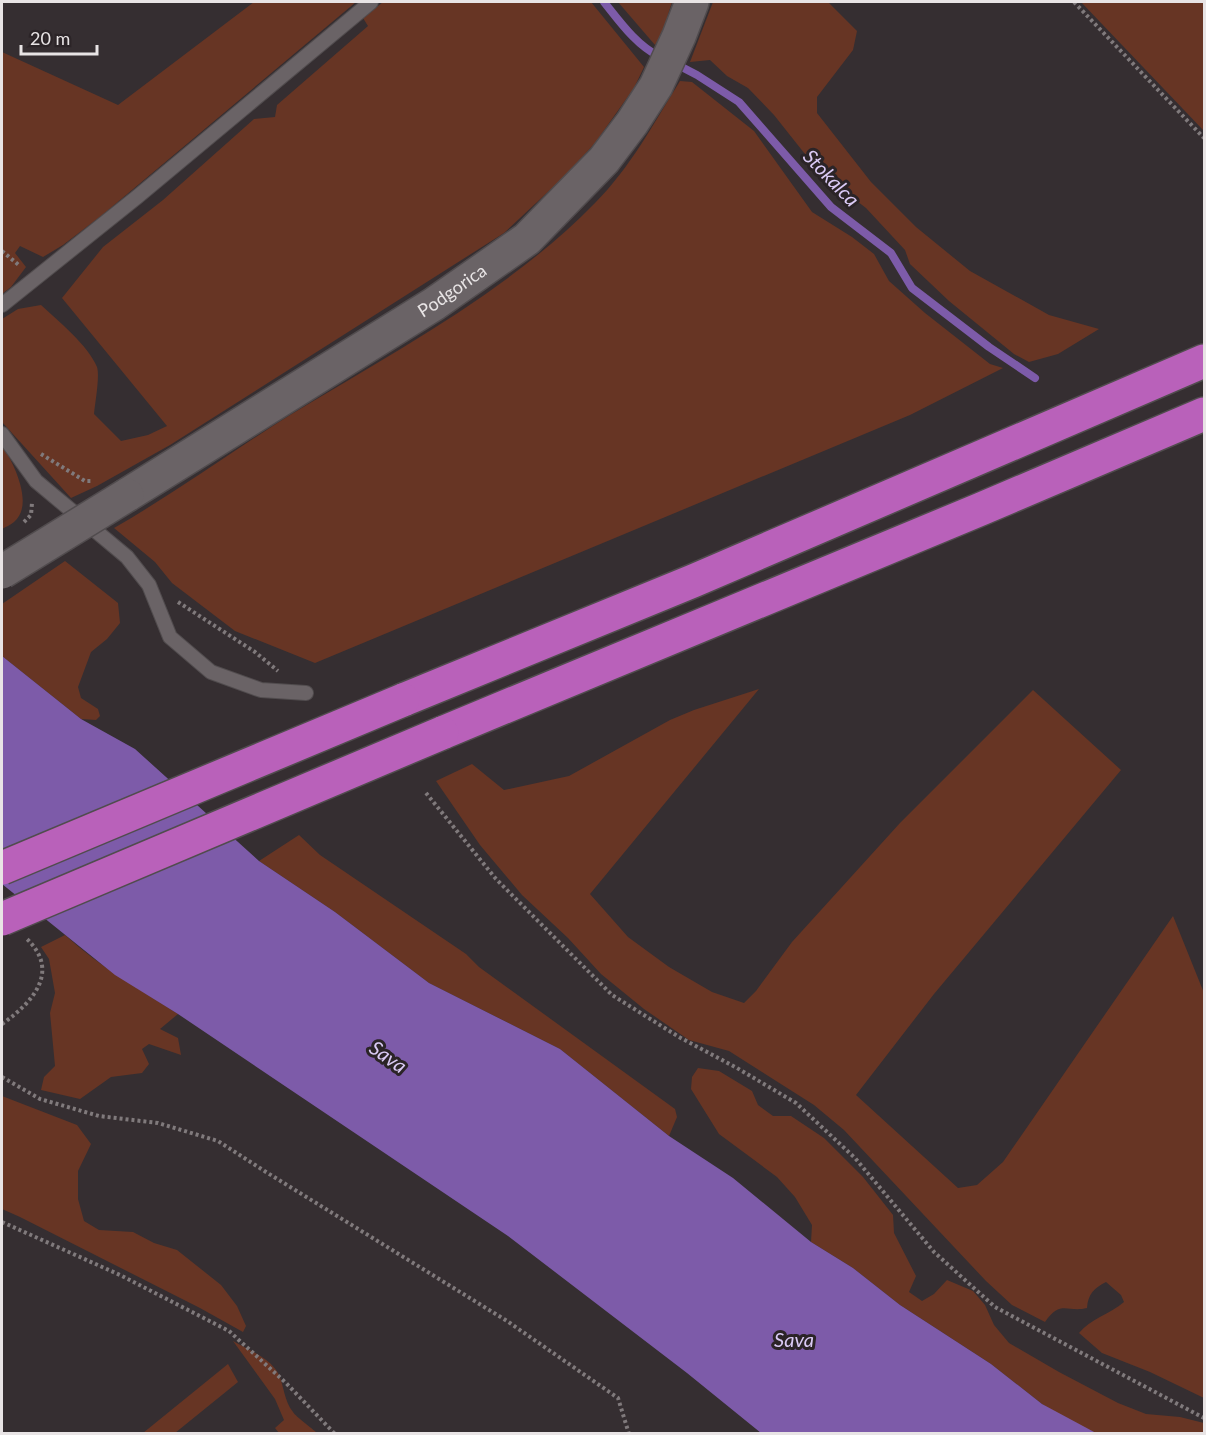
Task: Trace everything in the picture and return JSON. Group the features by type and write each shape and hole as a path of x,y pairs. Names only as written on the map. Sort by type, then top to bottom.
{"highway":[{"path":"2,868 693,581 1204,361"},
{"path":"12,926 442,733 970,514 1204,414"}],"main road":[{"name":"Podgorica","path":"2,572 434,304 527,239 604,159 632,123 656,86 692,2"}],"lane":[{"path":"2,305 121,210 370,2"},
{"path":"2,434 36,481 128,557 149,585 170,637 211,672 261,690 306,693"}],"path":[{"path":"1074,2 1204,138"},
{"path":"39,452 85,481 117,480 127,495"},
{"path":"23,523 31,514 36,481"},
{"path":"149,585 255,652 306,693"},
{"path":"426,793 496,879 612,995 679,1037 796,1103 855,1158 934,1252 995,1307 1204,1418"},
{"path":"2,1024 30,1000 41,981 44,970 36,947 12,926"},
{"path":"2,1077 40,1099 99,1116 158,1123 218,1141 507,1321 618,1398 629,1434"},
{"path":"2,1222 120,1275 229,1331 286,1383 335,1434"}],"shaded area":[{"path":"254,2 356,2 101,216 63,245 43,257 20,246 15,253 26,267 11,287 2,294 2,52 118,105"},
{"path":"383,2 591,2 644,67 634,88 595,143 566,175 504,233 170,445 71,498 2,422 2,319 18,309 41,305 72,334 87,350 97,367 98,383 94,414 121,441 148,435 167,426 62,298 103,247 163,200 254,119 275,117 277,105 368,26 363,18"},
{"path":"618,2 672,2 662,34 655,45"},
{"path":"713,2 828,2 857,31 853,50 817,97 817,113 871,182 916,227 970,271 1049,315 1099,329 1058,354 1029,362 1014,354 949,301 910,264 905,250 866,208 820,173 774,115 748,88 727,76 710,60 690,62"},
{"path":"1081,2 1204,2 1204,131"},
{"path":"680,81 692,82 754,131 812,212 874,254 889,281 925,313 990,364 1003,368 910,415 315,663 235,631 172,583 155,562 114,528 290,415 410,343 525,265 561,235 608,189 641,145"},
{"path":"2,444 20,483 23,505 14,522 2,529"},
{"path":"65,561 118,603 120,623 107,639 91,652 78,687 81,698 98,709 100,716 96,720 81,719 2,656 2,604"},
{"path":"759,689 590,894 628,937 669,967 712,992 744,1003 756,991 792,942 900,823 1033,690 1121,770 934,994 856,1095 958,1188 977,1185 1003,1162 1173,916 1204,993 1204,1398 1150,1372 1102,1353 1079,1333 1124,1302 1121,1295 1106,1282 1092,1292 1087,1308 1060,1309 1045,1322 1012,1305 986,1281 844,1130 814,1105 729,1051 689,1040 644,1009 601,974 568,938 522,895 480,845 436,781 472,764 504,790 569,776 670,720"},
{"path":"299,835 320,855 466,954 479,967 675,1109 677,1117 669,1136 560,1049 429,983 335,912 259,861"},
{"path":"65,935 106,967 178,1014 160,1029 178,1038 181,1055 149,1044 142,1049 149,1064 142,1073 111,1077 80,1099 41,1090 44,1077 55,1066 50,1013 55,993 49,959 41,947"},
{"path":"698,1068 719,1071 752,1091 758,1105 773,1116 791,1116 824,1138 863,1177 893,1215 894,1233 916,1276 909,1292 922,1301 934,1294 947,1280 973,1291 985,1305 994,1325 1009,1343 1118,1403 1146,1414 1180,1417 1204,1423 1204,1433 1096,1433 1065,1419 991,1364 900,1305 853,1268 811,1242 812,1225 795,1197 777,1177 719,1134 691,1089 692,1077"},
{"path":"2,1096 77,1125 91,1144 78,1171 78,1199 84,1221 99,1230 133,1232 154,1243 177,1250 221,1285 237,1306 246,1326 243,1332 200,1308 2,1209"},
{"path":"233,1341 264,1358 274,1367 290,1408 297,1417 317,1433 279,1433 275,1428 284,1420 275,1399"},
{"path":"228,1364 238,1382 175,1433 143,1433"}],"water":[{"name":"Sava","path":"2,656 81,719 135,749 259,861 335,912 429,983 560,1049 669,1136 733,1178 811,1242 853,1268 900,1305 991,1364 1042,1404 1096,1433 761,1433 687,1373 508,1236 178,1014 115,975 2,884"}],"waterway":[{"name":"Stokalca","path":"604,2 636,40 660,57"},
{"name":"Stokalca","path":"674,63 739,102 831,207 891,253 912,288 989,347 1035,378"}]}
